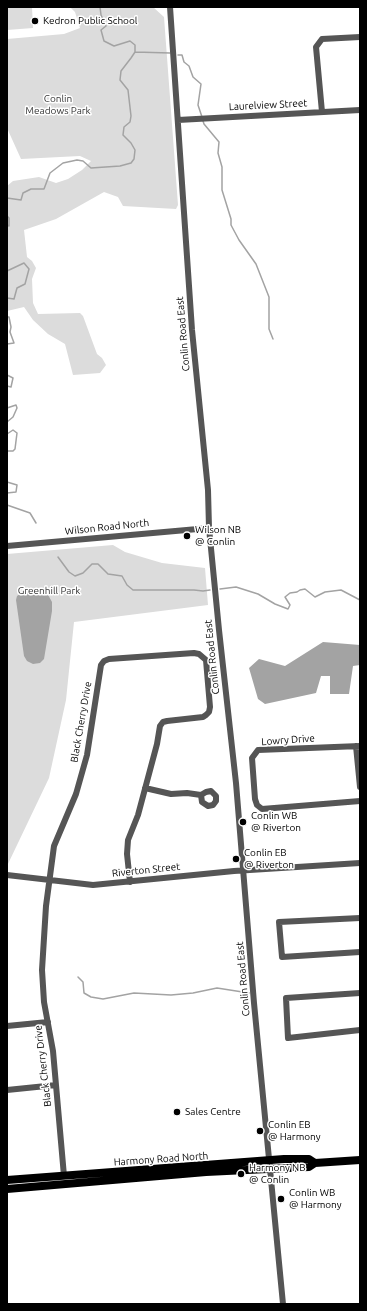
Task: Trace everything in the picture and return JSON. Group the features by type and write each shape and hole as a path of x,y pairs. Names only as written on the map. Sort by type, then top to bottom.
{"main road":[{"name":"Harmony Road North","path":"7,1180 270,1164 309,1166 315,1163 360,1160"},
{"name":"Harmony Road North","path":"7,1188 206,1172 270,1164"}],"street":[{"name":"Conlin Road East","path":"170,7 191,322 208,490 209,528 244,871 254,1003 283,1304"},
{"path":"322,112 316,47 322,39 360,37"},
{"name":"Laurelview Street","path":"178,120 360,110"},
{"name":"Wilson Road North","path":"7,546 209,528"},
{"name":"Black Cherry Drive","path":"64,1176 53,1051 44,1002 42,970 46,906 54,846 76,794 91,738 101,664 109,659 194,653 199,654 206,660 210,707 209,712 202,717 163,722 160,726 146,788 138,815 128,840 127,854 130,882"},
{"path":"358,746 360,787"},
{"name":"Lowry Drive","path":"358,746 258,750 252,758 255,799 257,804 262,809 360,801"},
{"path":"146,788 171,794 187,793 201,795"},
{"name":"Riverton Street","path":"7,875 93,885 244,871 360,863"},
{"path":"360,918 279,922 282,957 360,952"},
{"path":"360,993 286,998 288,1038 360,1030"},
{"path":"7,1026 48,1022"},
{"path":"7,1090 56,1085"}],"green space":[{"path":"7,7 32,7 33,28 7,30"},
{"name":"Conlin Meadows Park","path":"70,7 153,7 164,17 178,205 176,209 123,206 118,197 104,192 56,219 24,230 27,257 32,261 36,268 32,279 33,303 38,314 80,313 83,316 97,354 102,358 106,365 100,373 73,375 65,344 48,334 33,320 24,307 7,311 7,186 13,181 39,177 56,183 68,179 82,170 91,161 80,156 21,159 7,128 7,39 64,34 80,28 75,12"},
{"name":"Greenhill Park","path":"113,545 125,552 162,563 205,568 208,605 74,622 66,700 49,778 7,866 7,554"}],"shaded area":[{"path":"40,590 47,593 52,602 52,611 44,659 40,663 33,664 27,661 24,656 16,600 17,596 23,592"},
{"path":"323,642 360,645 360,665 353,666 349,694 330,694 330,676 321,676 316,693 265,704 258,699 249,668 259,659 285,666"}],"waterway":[{"path":"7,198 21,200 23,193 31,189 44,189 50,173 63,163 77,160 83,161 91,168 120,166 131,163 134,159 135,150 131,143 123,135 124,127 130,122 131,116 128,90 120,80 121,71 135,52 135,45 130,41 114,46 104,41 101,30 106,26 101,15 100,7"},
{"path":"135,52 170,53"},
{"path":"178,55 182,55 184,62 189,66 193,77 201,84 198,105 202,117"},
{"path":"203,121 219,142 218,153 222,167 222,190 231,219 231,225 239,240 256,264 269,297 269,329 273,339"},
{"path":"7,216 9,218 9,226 7,225"},
{"path":"7,271 24,263 29,269 25,284 17,288 14,299 7,298"},
{"path":"7,317 9,317 11,327 10,332 14,343 7,344"},
{"path":"7,375 13,378 11,387 7,386"},
{"path":"7,408 16,405 17,408 13,417 7,422"},
{"path":"7,434 13,430 17,433 15,449 13,451 7,451"},
{"path":"7,482 17,485 16,492 7,493"},
{"path":"7,505 30,513 36,523"},
{"path":"58,557 69,572 75,576 83,573 92,564 98,564 108,574 122,576 127,585 133,590 210,590"},
{"path":"220,589 236,587 258,594 275,604 288,609 290,605 285,597 290,593 305,589 315,597 325,592 341,590 360,600"},
{"path":"78,977 83,982 84,993 91,997 103,999 134,993 171,995 193,993 217,988 249,993"}],"place":[{"name":"Kedron Public School","path":"35,21"},
{"name":"Wilson NB @ Conlin","path":"187,536"},
{"name":"Conlin WB @ Riverton","path":"243,822"},
{"name":"Conlin EB @ Riverton","path":"236,859"},
{"name":"Sales Centre","path":"177,1112"},
{"name":"Conlin EB @ Harmony","path":"260,1131"},
{"name":"Harmony NB @ Conlin","path":"241,1174"},
{"name":"Conlin WB @ Harmony","path":"281,1199"}]}
